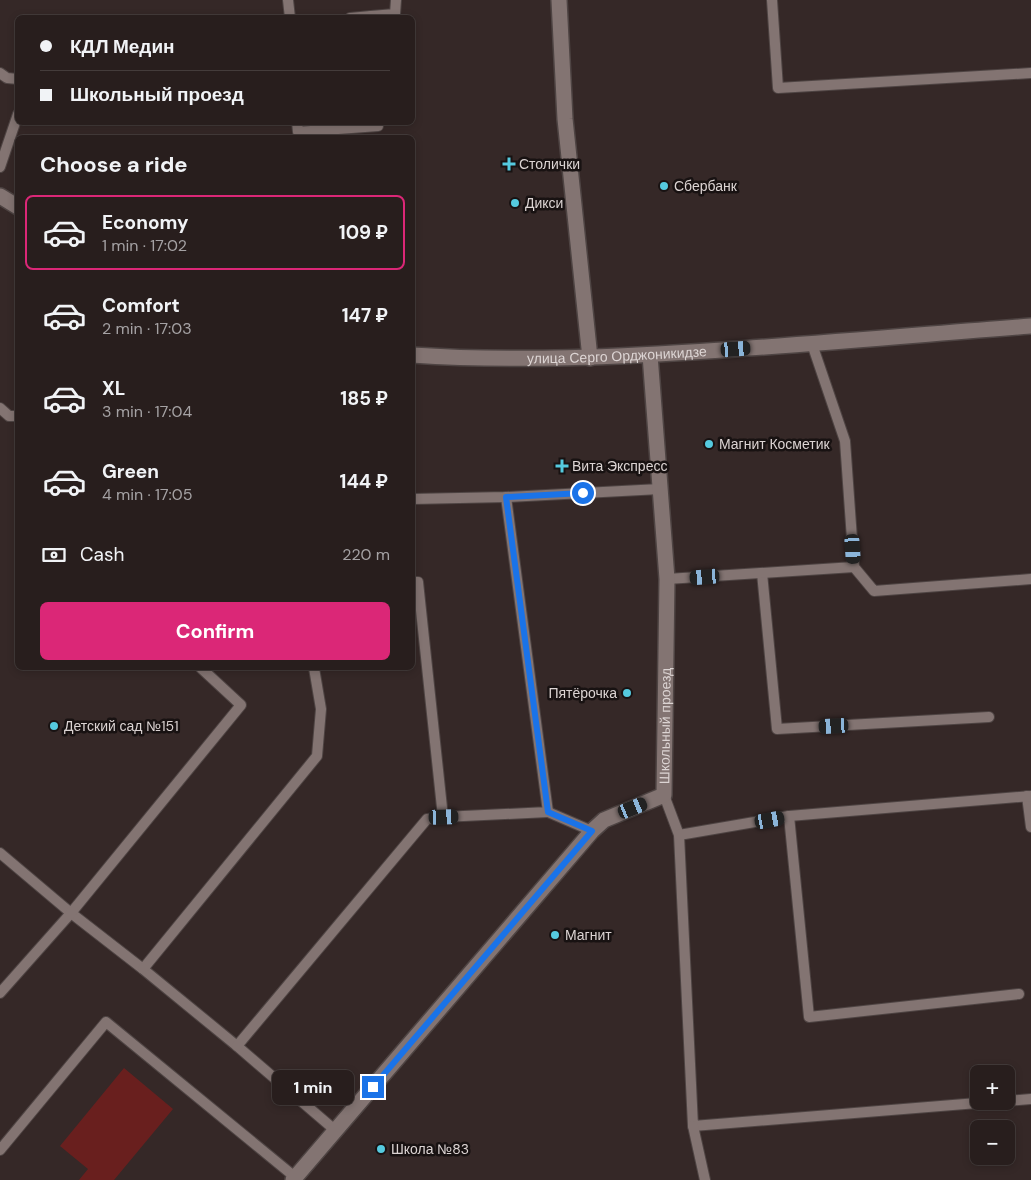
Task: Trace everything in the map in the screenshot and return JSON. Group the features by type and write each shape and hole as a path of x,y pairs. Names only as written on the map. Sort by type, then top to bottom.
{"street":[{"path":"559,0 565,119 590,358"},
{"path":"0,196 15,204"},
{"name":"улица Серго Орджоникидзе","path":"415,356 531,360 590,358 812,344 1031,326"},
{"name":"Школьный проезд","path":"294,1179 592,831 604,820 664,796 667,579 650,355"}],"lane":[{"path":"288,0 290,15"},
{"path":"387,15 395,14 396,0"},
{"path":"772,0 778,88 1031,72"},
{"path":"0,73 7,78 15,79"},
{"path":"0,167 15,123"},
{"path":"297,125 298,132 378,125"},
{"path":"812,344 846,441 854,567 874,591 1031,579"},
{"path":"0,408 9,416 15,416"},
{"path":"415,499 506,497 660,489"},
{"path":"506,497 548,812"},
{"path":"667,579 854,567"},
{"path":"762,573 777,729 989,717"},
{"path":"415,582 418,582 444,817"},
{"path":"0,993 71,913 241,706 202,670"},
{"path":"143,969 317,756 321,708 314,670"},
{"path":"664,796 679,836 693,1126 705,1180"},
{"path":"679,836 789,816 1029,796 1031,827"},
{"path":"237,1046 427,819 548,812 592,831"},
{"path":"789,816 809,1017 1019,994"},
{"path":"0,852 71,913 237,1046 336,1131"},
{"path":"0,1150 106,1022 294,1179"},
{"path":"1015,1100 1031,1099"},
{"path":"693,1126 970,1104"}],"shaded area":[{"path":"124,1068 173,1109 114,1180 79,1180 88,1169 60,1146"}],"place":[{"name":"Столички","path":"509,164"},
{"name":"Сбербанк","path":"664,186"},
{"name":"Дикси","path":"515,203"},
{"name":"Магнит Косметик","path":"709,444"},
{"name":"Вита Экспресс","path":"562,466"},
{"name":"Пятёрочка","path":"627,693"},
{"name":"Детский сад №151","path":"54,726"},
{"name":"Магнит","path":"555,935"},
{"name":"Школа №83","path":"381,1149"}],"route":[{"path":"373,1087 592,831 548,812 506,497 583,493"}]}
